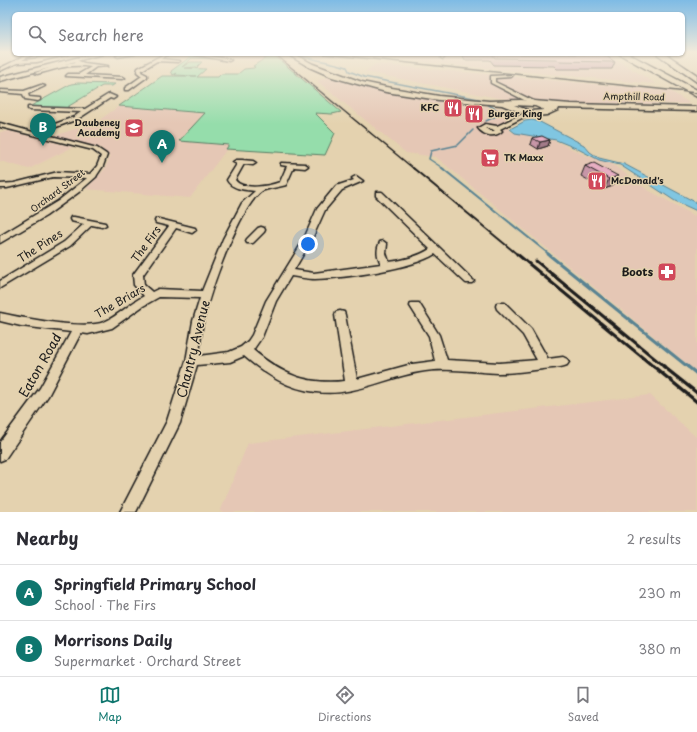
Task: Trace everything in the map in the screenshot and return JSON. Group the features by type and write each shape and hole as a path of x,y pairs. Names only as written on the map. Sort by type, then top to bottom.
{"highway":[{"path":"663,76 697,94"},
{"path":"675,76 697,89"},
{"path":"681,76 697,85"}],"main road":[{"path":"0,79 10,76"},
{"path":"339,76 367,84 424,95 484,102 518,104 533,114"},
{"path":"535,103 544,106 548,110"},
{"name":"Ampthill Road","path":"518,104 535,103 571,106 697,109"},
{"name":"Ampthill Road","path":"533,114 544,113 548,110 571,106"}],"street":[{"path":"79,76 123,78"},
{"path":"134,89 125,89 145,76"},
{"path":"511,76 492,77 494,83 518,104 516,113 490,126 483,127 482,129 486,132 499,132 498,128 522,116 533,114"},
{"path":"0,91 25,93 43,86"},
{"path":"25,93 27,98 38,100"},
{"path":"35,133 76,118 109,96 113,97"},
{"path":"30,108 86,111"},
{"name":"Orchard Street","path":"0,125 96,149 104,156 104,162 94,176 54,208 0,240"},
{"path":"0,130 8,127"},
{"path":"253,163 238,162 232,176 232,183 242,187 260,189 270,188 283,183 291,165"},
{"path":"283,164 305,166"},
{"path":"22,184 21,180 38,172"},
{"path":"0,186 22,184 52,175 94,176"},
{"path":"192,361 230,357 245,350 252,344 257,337 271,301 307,241 321,209 339,188 359,181 356,178"},
{"name":"Chantry Avenue","path":"128,512 174,423 192,361 198,321 206,294 227,239 246,203 260,189"},
{"path":"379,194 469,281"},
{"path":"74,219 102,225"},
{"name":"The Firs","path":"159,221 192,230"},
{"name":"The Pines","path":"0,285 67,244 90,223"},
{"name":"The Firs","path":"150,296 141,289 138,283 138,275 174,225"},
{"path":"250,242 261,230"},
{"path":"383,244 380,253 381,258 387,266"},
{"path":"288,272 314,276 365,270 413,261 424,257 436,249"},
{"name":"The Briars","path":"0,317 21,322 88,330 108,324 150,296 158,293 206,294"},
{"path":"415,306 434,335 442,365"},
{"path":"501,306 528,332 544,363"},
{"path":"344,322 352,385"},
{"name":"Eaton Road","path":"0,454 44,392 78,329"},
{"path":"245,350 262,365 287,381 318,387 352,385 425,366 442,365 510,368 563,362"}],"shaded area":[{"path":"385,76 505,76 670,91 691,104 548,103 498,98"},
{"path":"569,76 643,76 656,84"},
{"path":"328,77 390,94 502,108 511,132 555,141 587,156 612,164 648,190 697,217 697,372 436,157 406,153 317,81"},
{"path":"119,106 205,113 179,140 230,145 190,198 86,189 104,170 110,157 101,148 54,136 98,121"},
{"path":"9,131 73,147 29,169 0,161 0,132"},
{"path":"650,395 697,438 697,512 220,512 248,443"}],"green space":[{"path":"162,76 196,76 194,76 298,76 341,112 332,114 315,113 335,133 325,155 226,149 229,145 179,141 205,113 119,106"},
{"path":"71,84 115,84 112,86 102,86 64,109 29,107"}],"water":[{"path":"532,120 540,122 584,145 590,152 599,158 624,164 697,203 697,211 675,201 620,165 599,160 556,140 515,133 510,129 525,121"}],"building":[{"path":"542,136 550,140 540,142 532,138"},
{"path":"594,163 618,176 609,179 585,166"}],"waterway":[{"path":"361,76 479,99 502,113 486,121"},
{"path":"444,169 429,159 431,151 458,145 473,130"},
{"path":"442,168 550,255"},
{"path":"548,254 688,367"},
{"path":"687,366 697,374"}],"railway":[{"path":"301,76 414,169"},
{"path":"533,76 697,93"},
{"path":"413,168 518,255"},
{"path":"517,254 654,367"},
{"path":"536,261 665,367"},
{"path":"653,366 697,402"},
{"path":"663,366 697,393"}],"place":[{"name":"KFC","path":"453,108"},
{"name":"Burger King","path":"474,114"},
{"name":"Daubeney Academy","path":"134,128"},
{"name":"Morrisons Daily","path":"43,146"},
{"name":"TK Maxx","path":"490,158"},
{"name":"Springfield Primary School","path":"162,163"},
{"name":"McDonald's","path":"597,181"},
{"name":"Boots","path":"667,272"}]}
